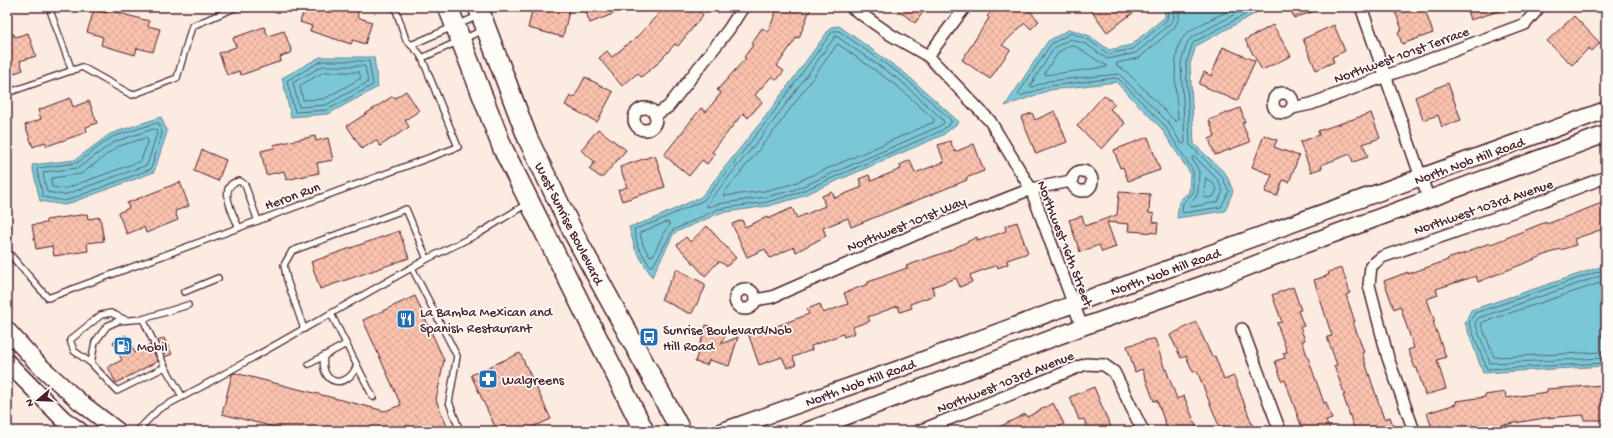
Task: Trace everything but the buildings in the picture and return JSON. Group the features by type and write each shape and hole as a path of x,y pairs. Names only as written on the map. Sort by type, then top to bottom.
{"highway":[{"name":"West Sunrise Boulevard","path":"448,7 503,148 644,431"},
{"name":"West Sunrise Boulevard","path":"481,17 528,139 574,234 681,431"}],"main road":[{"name":"North Nob Hill Road","path":"723,431 899,369 1606,110"},
{"name":"North Nob Hill Road","path":"807,431 1082,327 1218,279 1298,247 1606,134"},
{"path":"7,330 38,364 80,402 118,431"},
{"path":"7,362 63,419 80,431"}],"street":[{"path":"655,115 668,107 730,29 743,7"},
{"name":"Northwest 16th Street","path":"851,7 891,35 928,56 990,121 1032,189 1082,327"},
{"path":"928,56 965,7"},
{"path":"1361,7 1429,200"},
{"name":"Northwest 101st Terrace","path":"1292,108 1311,104 1386,77 1525,24 1537,8"},
{"name":"Northwest 103rd Avenue","path":"1414,431 1388,358 1369,285 1371,266 1382,257 1518,210 1606,177"},
{"name":"Northwest 101st Way","path":"755,300 772,297 914,235 1032,189 1072,181"},
{"path":"1242,329 1280,431"},
{"name":"Northwest 103rd Avenue","path":"919,431 1086,364 1104,365 1114,372 1143,431"}],"lane":[{"path":"7,93 82,67 132,95 177,78 192,26 237,7"},
{"name":"Heron Run","path":"7,251 48,298 458,147 420,53 406,40 395,7"},
{"path":"51,13 72,71"},
{"path":"411,45 458,32 481,17"},
{"path":"422,58 481,17"},
{"path":"239,228 226,193 228,186 233,182 240,181 245,185 258,221"},
{"path":"137,431 159,408 331,314 427,259 480,233 530,202"},
{"path":"304,329 287,280 284,265 292,251 406,209 427,259"},
{"path":"412,268 457,356 449,402 460,431"},
{"path":"184,292 218,278"},
{"path":"91,364 95,342 107,326 118,321 142,319 188,305"},
{"path":"127,320 111,313 101,316 70,340 74,351 91,364 117,391 165,367"},
{"path":"331,314 373,397"},
{"path":"142,319 165,367 182,396"},
{"path":"309,364 346,344"},
{"path":"324,356 324,372 334,381 346,379 355,371 357,365"}],"water":[{"path":"1164,7 1267,7 1196,46 1190,64 1194,144 1226,174 1233,191 1225,211 1177,218 1179,201 1189,192 1190,173 1161,128 1116,82 1050,90 1005,106 1048,41 1070,29 1090,36 1109,50 1131,45 1165,17"},
{"path":"839,26 906,74 959,122 943,135 797,198 768,206 720,213 674,233 652,277 635,249 629,227 653,219 701,197 765,117 831,27"},
{"path":"320,57 374,57 378,87 328,114 291,117 282,78"},
{"path":"161,117 167,132 154,172 65,205 40,201 32,165 75,160 110,134"},
{"path":"1606,265 1606,366 1483,373 1465,323 1471,310"}],"place":[{"name":"La Bamba Mexican and Spanish Restaurant","path":"406,319"},
{"name":"Sunrise Boulevard/Nob Hill Road","path":"649,337"},
{"name":"Mobil","path":"123,346"},
{"name":"Walgreens","path":"488,379"}]}
